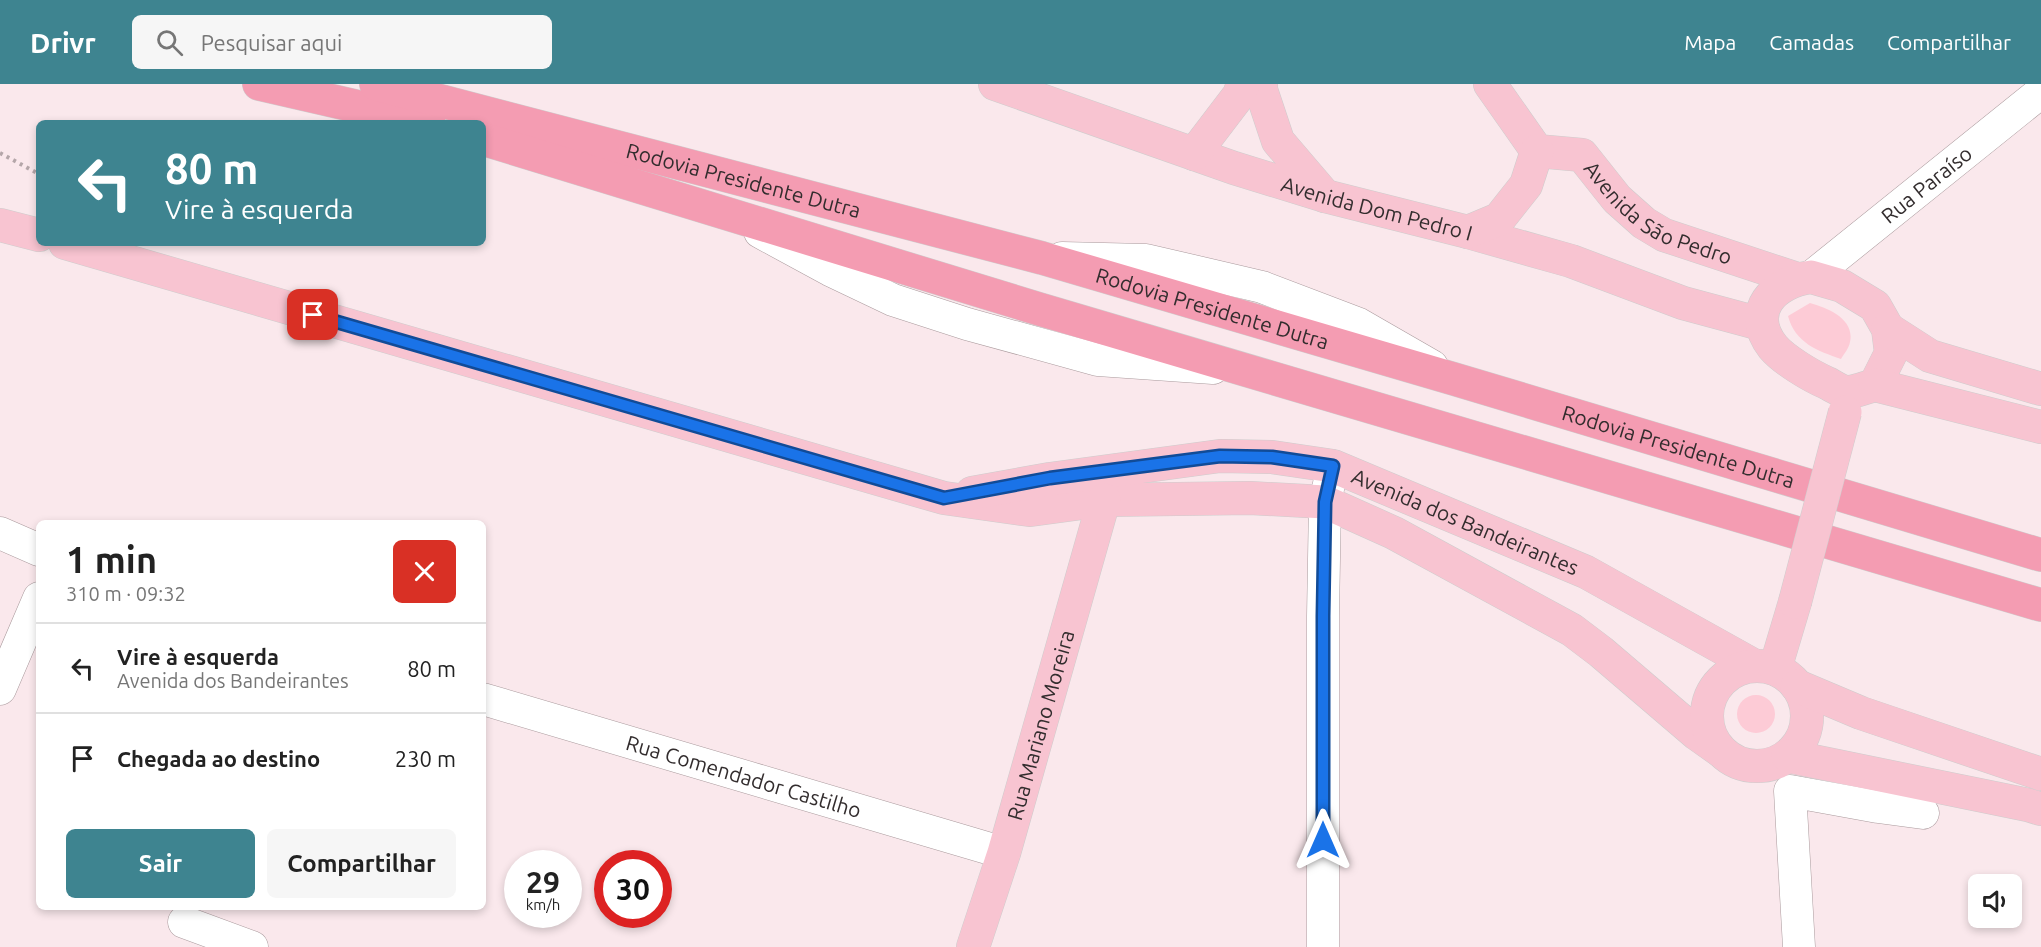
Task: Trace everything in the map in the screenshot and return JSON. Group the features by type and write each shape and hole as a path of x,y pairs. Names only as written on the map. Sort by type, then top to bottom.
{"highway":[{"path":"259,84 416,120"},
{"name":"Rodovia Presidente Dutra","path":"376,84 1042,258 2041,555"},
{"name":"Rodovia Presidente Dutra","path":"486,140 1250,371 2041,605"}],"main road":[{"name":"Avenida Dom Pedro I","path":"995,84 1194,154 1325,196 1571,261 1683,303 1761,324"},
{"path":"1194,154 1239,95 1243,84"},
{"path":"1261,84 1278,141 1325,196"},
{"path":"1468,232 1499,219 1526,185 1537,151 1490,84"},
{"name":"Avenida São Pedro","path":"1537,151 1582,155 1617,199 1644,223 1664,235 1804,278"},
{"path":"0,225 36,235"},
{"name":"Avenida dos Bandeirantes","path":"75,246 944,498 1030,510 1104,500 1250,498 1325,502 1394,534 1572,630 1602,652 1697,734 1721,750"},
{"path":"1775,673 1856,397 1891,354 1888,329 1875,306 1842,286 1804,278 1772,292 1764,307 1761,324 1774,347 1809,375 1856,397 2041,427"},
{"path":"1888,329 1930,356 2041,389"},
{"name":"Avenida dos Bandeirantes","path":"944,498 1050,478 1220,456 1272,457 1333,466 1586,573 1775,673 1861,713 2041,774"},
{"name":"Rua Mariano Moreira","path":"973,947 1004,853 1104,500"},
{"path":"1737,669 1775,673 1805,700 1808,715 1806,730 1799,745 1788,756 1761,767 1732,760 1711,737 1707,722 1708,705 1714,690 1724,678 1737,669"},
{"path":"1788,756 2037,811"}],"street":[{"name":"Rua Paraíso","path":"1804,278 2041,92"},
{"path":"1323,947 1325,502 1333,466"},
{"path":"0,533 36,549"},
{"path":"0,689 36,605"},
{"name":"Rua Comendador Castilho","path":"486,700 1004,853"},
{"path":"1799,947 1790,791 1923,813"},
{"path":"182,926 252,947"}],"path":[{"path":"0,153 36,172"}],"shaded area":[{"path":"1810,303 1832,311 1848,327 1850,342 1841,359 1808,345 1791,325 1788,316"},
{"path":"1756,695 1763,696 1769,701 1774,707 1774,721 1769,727 1763,732 1756,733 1749,732 1743,727 1738,721 1737,714 1738,707 1743,701 1749,696"}],"route":[{"path":"313,315 944,498 1050,478 1220,456 1272,457 1333,466 1325,502 1323,840"}]}
